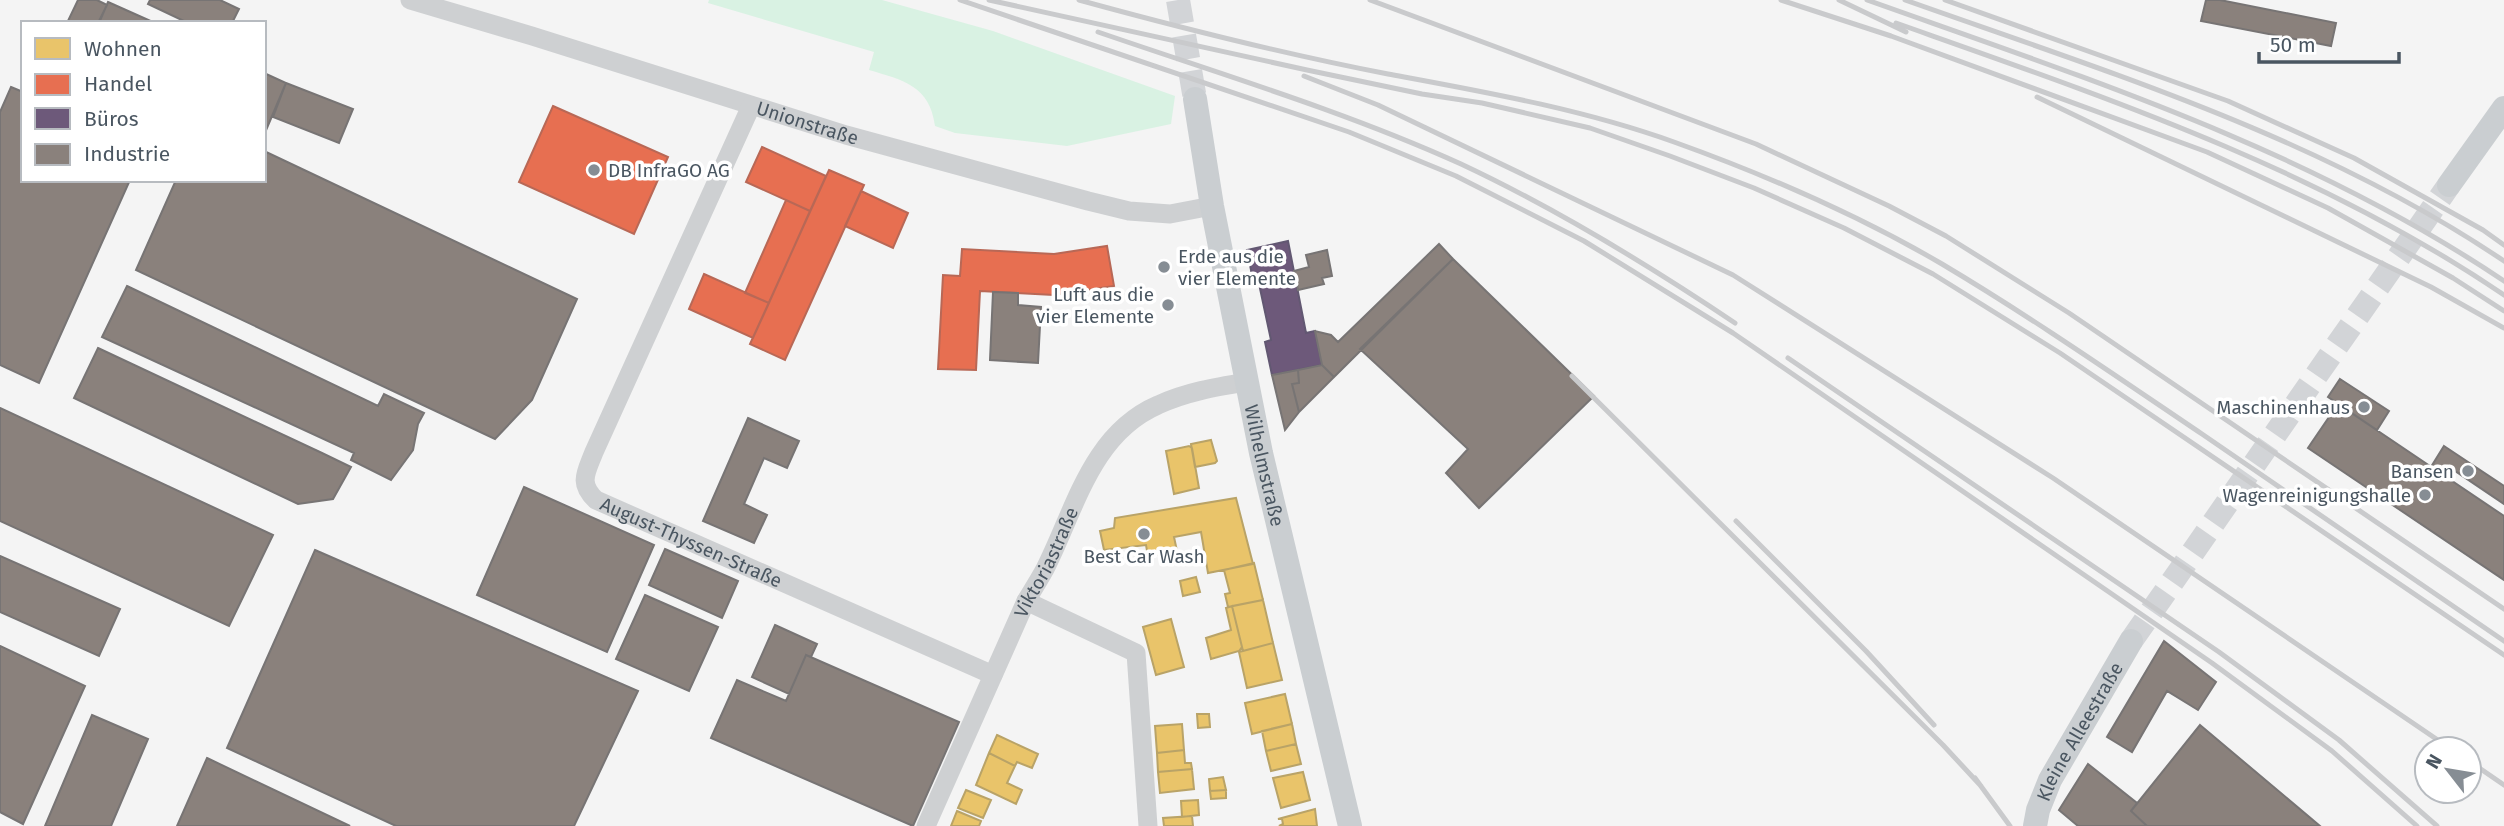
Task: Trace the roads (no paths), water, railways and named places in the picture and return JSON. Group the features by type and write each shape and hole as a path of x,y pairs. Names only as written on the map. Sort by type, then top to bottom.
{"main road":[{"name":"Wilhelmstraße","path":"1195,99 1212,206 1261,453 1350,826"},
{"path":"2449,185 2504,108"},
{"name":"Kleine Alleestraße","path":"2035,826 2038,810 2050,780 2132,641"}],"street":[{"name":"Unionstraße","path":"410,0 846,135 1129,211 1170,214 1212,206"},
{"name":"August-Thyssen-Straße","path":"751,106 594,452 584,478 586,491 596,500 993,675"},
{"name":"Viktoriastraße","path":"926,826 1026,601 1045,570 1083,483 1105,447 1128,424 1156,405 1200,390 1246,382"},
{"path":"1026,601 1136,653 1148,826"}],"tunnel":[{"path":"1178,0 1195,99"},
{"path":"2131,641 2449,185"}],"railway":[{"path":"960,0 1349,132 1456,176 1584,241 1733,333 2212,663 2332,751 2417,826"},
{"path":"989,0 1307,70 1422,94 1482,103 1590,128 1754,188 1844,228 1933,274 2060,353 2504,655"},
{"path":"1079,0 1271,49 1533,102 1604,120 1674,142 1811,197 1910,246 2008,305 2504,641"},
{"path":"1370,0 1756,144 1889,206 1946,236 2069,313 2504,609"},
{"path":"1781,0 1891,36 2207,152 2328,208 2453,278 2504,311"},
{"path":"1839,0 1906,32"},
{"path":"1867,0 2114,89 2275,155 2430,235 2504,281"},
{"path":"1905,0 2137,82 2289,144 2434,217 2504,261"},
{"path":"1945,0 2228,101 2354,158 2483,230 2504,245"},
{"path":"1896,23 2131,108 2285,173 2433,250 2504,295"},
{"path":"1098,32 1327,110 1461,164 1601,238 1735,323"},
{"path":"1304,76 1378,105 1733,275 2053,478 2430,735"},
{"path":"2037,97 2431,287 2504,328"},
{"path":"1788,358 2219,652 2339,740 2437,826"},
{"path":"1572,376 1981,786"},
{"path":"1736,521 1866,651 1934,725"},
{"path":"2483,771 2504,785"},
{"path":"1975,778 2010,826"}],"place":[{"name":"DB InfraGO AG","path":"594,170"},
{"name":"Erde aus die vier Elemente","path":"1164,267"},
{"name":"Luft aus die vier Elemente","path":"1168,305"},
{"name":"Maschinenhaus","path":"2364,407"},
{"name":"Bansen","path":"2468,471"},
{"name":"Wagenreinigungshalle","path":"2425,495"},
{"name":"Best Car Wash","path":"1144,534"}]}
